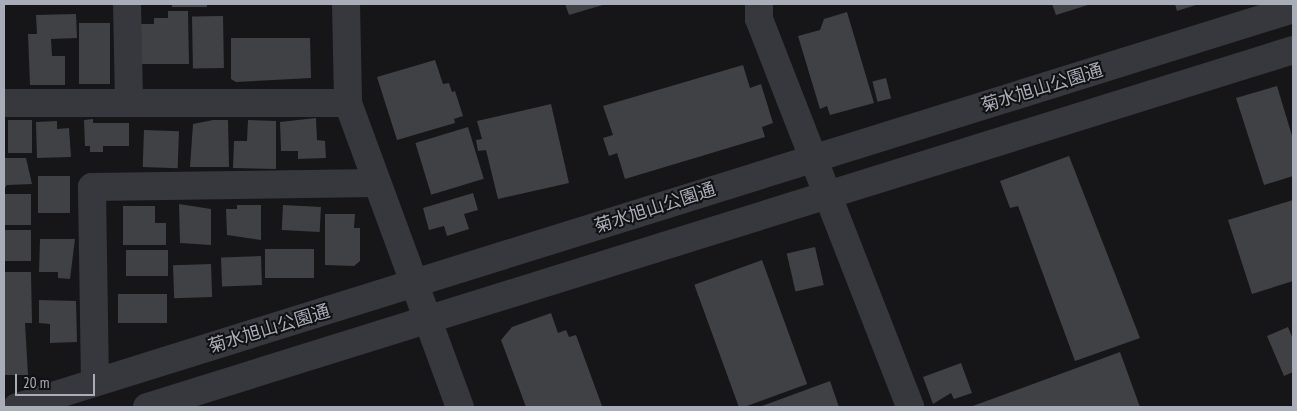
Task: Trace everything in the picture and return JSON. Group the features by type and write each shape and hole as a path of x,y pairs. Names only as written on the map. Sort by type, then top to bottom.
{"street":[{"path":"127,4 129,103"},
{"path":"346,4 348,103 460,407"},
{"path":"759,4 759,19 826,196 910,407"},
{"name":"菊水旭山公園通","path":"17,407 414,285 1293,9"},
{"name":"菊水旭山公園通","path":"147,407 1293,50"},
{"path":"4,103 348,103"},
{"path":"95,382 92,187 377,183"}],"building":[{"path":"172,4 207,4 207,7 172,7"},
{"path":"565,4 606,4 569,15"},
{"path":"1052,4 1091,4 1056,15"},
{"path":"1175,4 1199,4 1177,11"},
{"path":"168,11 188,11 189,64 137,64 136,24 154,24 154,18 168,18"},
{"path":"847,12 874,103 830,115 827,106 820,109 798,36 820,30 824,19"},
{"path":"76,14 77,38 51,39 52,56 65,56 65,85 30,85 28,34 37,34 36,15"},
{"path":"223,16 224,68 193,69 192,17"},
{"path":"79,23 110,23 110,84 79,84"},
{"path":"231,38 310,38 311,78 236,82 231,79"},
{"path":"435,60 443,84 449,83 452,92 455,91 463,116 454,119 455,123 397,140 377,77"},
{"path":"743,65 750,88 761,84 773,123 762,127 765,137 625,179 617,153 609,156 603,138 613,135 603,106"},
{"path":"886,78 891,98 877,102 872,81"},
{"path":"1277,86 1293,139 1293,176 1264,185 1236,98"},
{"path":"551,104 569,183 498,199 486,150 478,151 476,140 482,139 477,121"},
{"path":"316,118 317,140 325,141 326,158 298,159 298,151 281,151 280,122"},
{"path":"93,119 93,123 129,123 129,146 103,146 103,152 90,152 90,146 85,146 84,120"},
{"path":"8,120 32,120 32,153 8,153"},
{"path":"213,120 228,120 229,167 190,167 193,124"},
{"path":"248,120 276,121 276,169 233,168 234,141 247,141"},
{"path":"57,121 57,129 69,128 71,157 37,158 36,122"},
{"path":"468,127 484,179 431,195 415,143"},
{"path":"144,130 179,131 178,168 143,167"},
{"path":"1069,156 1140,338 1075,361 1018,206 1010,208 1000,181"},
{"path":"4,158 26,158 32,184 7,185 4,189"},
{"path":"38,176 70,176 70,213 38,213"},
{"path":"473,193 478,210 464,214 469,229 447,236 444,226 429,230 423,208"},
{"path":"4,194 31,194 31,225 4,225"},
{"path":"1293,200 1293,281 1252,294 1228,220"},
{"path":"179,204 211,209 211,245 180,243"},
{"path":"237,205 261,205 261,240 227,235 226,209 237,209"},
{"path":"283,205 321,207 320,232 282,230"},
{"path":"123,206 155,206 155,223 166,223 166,245 123,245"},
{"path":"325,214 355,214 354,228 360,228 360,261 354,266 325,265"},
{"path":"4,230 31,230 31,261 4,261"},
{"path":"40,239 75,239 70,279 58,278 58,272 39,272"},
{"path":"815,247 824,285 796,292 787,254"},
{"path":"265,249 314,249 314,278 265,278"},
{"path":"126,250 168,250 168,276 126,276"},
{"path":"261,256 262,285 222,286 221,257"},
{"path":"762,260 807,384 744,407 739,407 694,285"},
{"path":"211,264 212,297 174,298 173,265"},
{"path":"4,272 31,272 32,323 25,323 28,375 4,375"},
{"path":"118,294 167,294 167,323 118,323"},
{"path":"39,300 76,301 77,342 50,343 50,324 39,323"},
{"path":"551,313 558,333 566,330 569,337 576,335 602,406 526,407 501,340 512,327"},
{"path":"1288,327 1293,339 1293,372 1284,376 1267,336"},
{"path":"1120,352 1140,407 970,407"},
{"path":"961,363 972,393 954,399 951,393 933,404 923,377"},
{"path":"830,381 839,407 759,407"}]}
